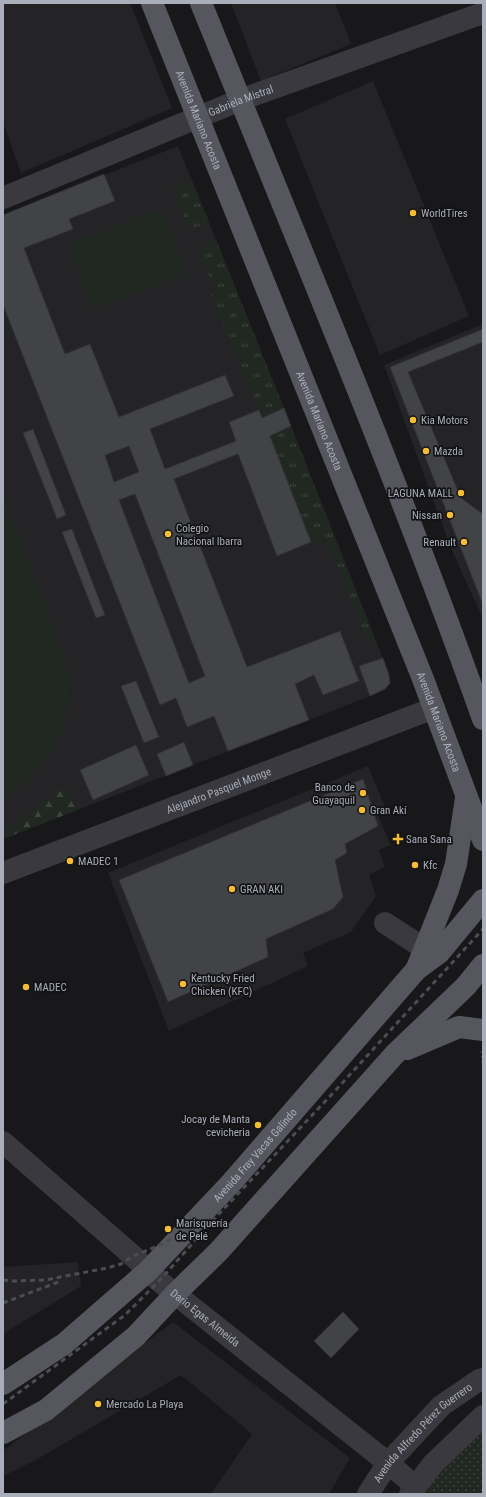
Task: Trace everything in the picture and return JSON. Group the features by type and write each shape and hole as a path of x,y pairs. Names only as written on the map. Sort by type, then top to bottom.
{"main road":[{"name":"Avenida Mariano Acosta","path":"152,3 434,708 483,840"},
{"path":"201,3 361,395 463,662 483,719"},
{"path":"463,662 483,680"},
{"path":"416,970 448,890 456,864 466,797"},
{"name":"Avenida Fray Vacas Galindo","path":"3,1384 64,1344 148,1271 232,1182 416,970 439,952 483,900"},
{"path":"3,1433 46,1410 136,1336 176,1293 219,1251 395,1054 466,986 483,965"},
{"path":"395,1054 459,1027 483,1030"}],"street":[{"name":"Gabriela Mistral","path":"3,198 240,100 481,12"},
{"name":"Alejandro Pasquel Monge","path":"3,872 434,708"},
{"path":"385,923 425,949"},
{"name":"Dario Egas Almeida","path":"3,1142 159,1281 388,1463 413,1490"},
{"name":"Avenida Alfredo Pérez Guerrero","path":"368,1494 388,1463 441,1406 479,1380 483,1379"},
{"path":"413,1490 433,1464 483,1416"}],"shaded area":[{"path":"3,3 130,3 172,108 21,173 3,122"},
{"path":"231,3 335,3 351,44 261,81"},
{"path":"373,81 469,316 380,355 285,119"},
{"name":"Colegio Nacional Ibarra","path":"178,146 388,671 390,683 385,689 378,693 3,839 3,215"},
{"name":"LAGUNA MALL","path":"483,324 483,619 450,546 384,365"},
{"name":"GRAN AKI","path":"368,766 385,807 376,811 391,845 379,850 385,867 369,875 376,896 351,932 303,953 308,966 169,1031 108,873"},
{"path":"78,1262 81,1286 3,1334 3,1267"},
{"name":"Mercado La Playa","path":"173,1322 350,1458 329,1494 211,1494 252,1434 181,1375 41,1457 3,1476 3,1450"}],"green space":[{"path":"192,181 209,222 189,230 173,189"},
{"path":"162,208 187,273 93,310 68,245"},
{"path":"216,240 284,408 262,418 211,295 216,292 197,248"},
{"path":"291,426 376,642 369,645 325,538 311,542 270,436"},
{"path":"3,494 64,655 69,680 69,698 61,732 43,763 32,776 18,788 3,797"},
{"path":"65,786 77,810 3,839 3,830 36,810"},
{"path":"483,1432 483,1494 424,1494 451,1460"}],"building":[{"path":"104,174 115,201 69,219 73,229 24,248 65,354 90,344 119,417 225,375 234,396 150,429 165,469 236,441 229,422 259,410 262,418 284,408 291,426 270,436 311,542 277,556 238,454 174,479 247,667 340,631 359,681 323,695 314,675 295,684 309,720 228,751 214,716 187,727 176,698 160,705 3,305 3,215","holes":["129,446 139,472 114,482 105,455","135,494 205,676 189,683 119,500"]},
{"name":"LAGUNA MALL","path":"483,329 483,605 390,367"},
{"path":"483,342 483,514 461,498 408,372"},
{"path":"33,429 66,515 57,519 23,433"},
{"path":"72,529 105,615 96,618 62,532"},
{"path":"383,658 390,683 385,689 370,696 359,666"},
{"path":"136,681 159,737 144,743 121,686"},
{"path":"184,742 193,765 166,776 157,754"},
{"path":"136,745 149,775 93,800 80,770"},
{"name":"GRAN AKI","path":"363,779 378,826 345,844 347,853 335,860 343,897 333,909 266,939 268,957 168,1002 119,880"},
{"path":"343,1312 359,1329 331,1358 314,1341"}],"railway":[{"path":"3,1404 125,1315 159,1281 218,1215 334,1092 483,929"},
{"path":"3,1280 45,1280 121,1264 133,1256 158,1246 213,1217"},
{"path":"3,1303 61,1281"}],"place":[{"name":"WorldTires","path":"413,213"},
{"name":"Kia Motors","path":"413,420"},
{"name":"Mazda","path":"426,451"},
{"name":"LAGUNA MALL","path":"461,493"},
{"name":"Nissan","path":"450,515"},
{"name":"Colegio Nacional Ibarra","path":"168,534"},
{"name":"Renault","path":"464,542"},
{"name":"Banco de Guayaquil","path":"363,793"},
{"name":"Gran Akí","path":"362,810"},
{"name":"Sana Sana","path":"398,839"},
{"name":"MADEC 1","path":"70,861"},
{"name":"Kfc","path":"415,865"},
{"name":"GRAN AKI","path":"232,889"},
{"name":"Kentucky Fried Chicken (KFC)","path":"183,984"},
{"name":"MADEC","path":"26,987"},
{"name":"Jocay de Manta cevicheria","path":"258,1125"},
{"name":"Marisquería de Pelé","path":"168,1229"},
{"name":"Mercado La Playa","path":"98,1404"}]}
